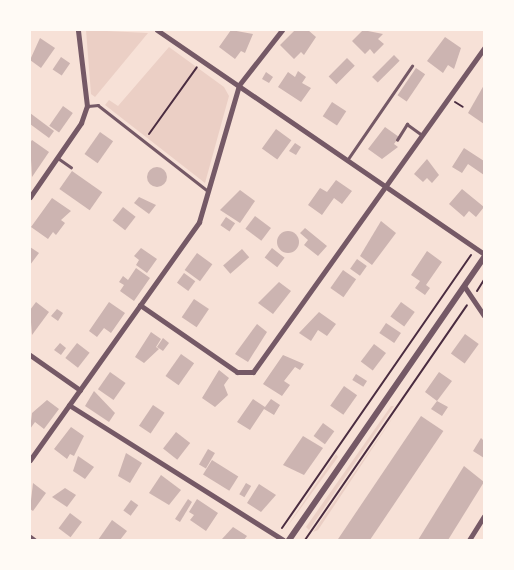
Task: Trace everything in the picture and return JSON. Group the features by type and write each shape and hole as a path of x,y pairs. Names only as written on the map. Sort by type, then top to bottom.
{"street":[{"path":"30,197 81,123 86,106 78,30"},
{"path":"157,30 348,159 484,255 289,540"},
{"path":"30,460 199,222 239,85 282,30"},
{"path":"140,305 237,372 248,374 386,186 484,48"},
{"path":"464,286 484,316"},
{"path":"30,355 80,390"},
{"path":"69,405 283,540"},
{"path":"469,540 484,516"},
{"path":"30,537 34,540"}],"lane":[{"path":"348,159 412,66"},
{"path":"86,106 98,105 209,192"},
{"path":"397,140 407,124 422,135"},
{"path":"58,158 71,167"}],"path":[{"path":"144,140 196,69"},
{"path":"454,101 463,106"},
{"path":"276,536 476,248"},
{"path":"305,540 484,280"}],"shaded area":[{"path":"86,30 148,33 95,97 91,94"},
{"path":"169,47 224,87 229,96 205,183 105,105 109,100 118,106"},
{"path":"391,406 394,406 309,530 306,527"},
{"path":"398,410 318,530 313,532"},
{"path":"336,454 338,457 284,531"}],"building":[{"path":"231,30 253,34 245,53 241,51 235,59 219,47"},
{"path":"295,30 308,30 316,37 304,55 301,52 294,59 280,45"},
{"path":"363,30 383,34 378,39 384,44 374,54 370,49 365,54 352,41"},
{"path":"445,37 461,48 454,69 448,65 443,73 427,61"},
{"path":"40,38 55,48 41,68 30,60"},
{"path":"394,55 400,61 378,83 372,77"},
{"path":"61,57 70,63 62,76 53,69"},
{"path":"347,58 355,66 336,84 329,76"},
{"path":"416,68 425,74 407,102 398,95"},
{"path":"298,71 306,77 302,83 311,88 301,102 278,87 288,72 295,77"},
{"path":"266,72 273,77 269,83 262,79"},
{"path":"484,85 484,124 468,113"},
{"path":"332,102 346,111 337,126 323,116"},
{"path":"63,106 73,113 59,133 49,126"},
{"path":"30,113 54,131 49,138 30,124"},
{"path":"385,127 399,137 394,144 398,147 382,159 368,149"},
{"path":"276,129 291,140 277,160 262,148"},
{"path":"100,132 113,141 98,163 85,154"},
{"path":"32,140 49,152 32,177 30,143"},
{"path":"295,143 301,147 296,155 289,151"},
{"path":"464,148 484,161 484,175 468,164 462,173 452,167"},
{"path":"427,159 439,175 432,183 427,178 423,182 414,174"},
{"path":"153,167 161,167 167,173 167,181 161,187 153,187 147,181 147,173"},
{"path":"72,171 102,192 90,210 59,189"},
{"path":"336,180 352,191 342,204 334,198 322,215 308,205 320,188 327,192"},
{"path":"462,189 484,207 476,217 469,211 464,217 449,204"},
{"path":"240,190 255,201 240,223 220,210"},
{"path":"139,197 156,205 149,214 134,203"},
{"path":"52,198 71,211 61,220 65,223 56,235 53,232 48,239 31,227"},
{"path":"123,207 136,217 125,230 113,220"},
{"path":"255,216 271,228 261,241 245,229"},
{"path":"226,217 235,223 230,231 220,225"},
{"path":"381,221 396,233 372,265 360,256"},
{"path":"305,228 327,246 318,256 304,245 308,240 300,233"},
{"path":"288,231 296,234 299,242 296,250 288,253 280,250 277,242 280,234"},
{"path":"30,247 39,253 30,265"},
{"path":"141,248 157,259 147,273 136,265 139,260 134,256"},
{"path":"272,248 285,258 277,267 265,257"},
{"path":"242,249 249,257 230,274 223,265"},
{"path":"427,251 442,262 426,285 430,288 425,295 415,288 420,281 411,275"},
{"path":"197,253 212,264 200,281 185,270"},
{"path":"357,259 367,266 360,276 350,269"},
{"path":"136,268 150,278 134,301 120,291 124,285 119,282 123,276 128,280"},
{"path":"343,270 356,279 343,297 330,288"},
{"path":"184,273 195,281 188,291 177,283"},
{"path":"279,282 291,291 273,314 258,303"},
{"path":"194,299 209,309 197,327 182,317"},
{"path":"36,302 49,312 32,335 30,310"},
{"path":"109,302 125,313 111,333 104,328 97,337 89,331"},
{"path":"401,302 415,312 404,327 390,317"},
{"path":"57,309 63,313 58,321 51,316"},
{"path":"319,312 336,324 327,336 318,330 311,341 299,333"},
{"path":"386,323 401,333 394,343 379,333"},
{"path":"257,324 267,332 248,362 235,354"},
{"path":"151,332 161,339 156,347 159,349 144,363 135,357"},
{"path":"465,334 479,344 465,363 451,353"},
{"path":"163,338 169,343 163,351 157,347"},
{"path":"60,343 66,348 61,355 54,350"},
{"path":"77,343 90,353 78,368 65,358"},
{"path":"374,344 386,353 373,371 361,362"},
{"path":"181,354 194,363 179,385 166,376"},
{"path":"283,355 304,364 300,370 295,367 284,381 290,385 282,396 263,384"},
{"path":"219,370 229,378 224,385 228,395 215,407 202,398"},
{"path":"110,372 126,383 114,400 98,389"},
{"path":"439,372 452,381 437,401 425,392"},
{"path":"356,374 367,381 363,387 352,380"},
{"path":"344,386 357,395 343,415 330,406"},
{"path":"94,391 115,413 109,422 85,406"},
{"path":"253,399 265,407 271,399 280,405 274,415 264,409 250,430 237,422"},
{"path":"47,400 59,409 44,429 35,422 30,429 32,413"},
{"path":"437,401 448,407 442,416 431,409"},
{"path":"153,405 165,413 151,434 139,426"},
{"path":"421,416 443,431 370,540 337,540"},
{"path":"323,423 334,431 325,444 314,436"},
{"path":"71,427 84,436 74,456 70,454 67,459 54,449"},
{"path":"176,432 190,443 177,460 163,449"},
{"path":"303,436 323,448 304,475 283,465"},
{"path":"481,438 484,441 484,458 473,451"},
{"path":"208,449 215,453 206,469 199,465"},
{"path":"126,453 142,463 130,483 118,476"},
{"path":"78,456 94,467 85,479 73,471"},
{"path":"212,460 238,476 229,491 203,474"},
{"path":"464,466 484,482 448,540 418,540"},
{"path":"161,475 181,490 169,505 149,493"},
{"path":"33,483 46,493 33,511 30,509"},
{"path":"246,483 251,486 244,497 239,494"},
{"path":"259,484 276,495 261,512 247,503"},
{"path":"65,488 76,495 67,507 52,497"},
{"path":"188,499 192,502 180,522 175,519"},
{"path":"197,499 218,513 206,531 190,520 194,515 189,512"},
{"path":"131,500 138,505 131,516 123,511"},
{"path":"70,513 82,522 71,537 59,528"},
{"path":"112,520 127,531 120,540 98,540"},
{"path":"233,527 247,536 244,540 222,539"}]}
